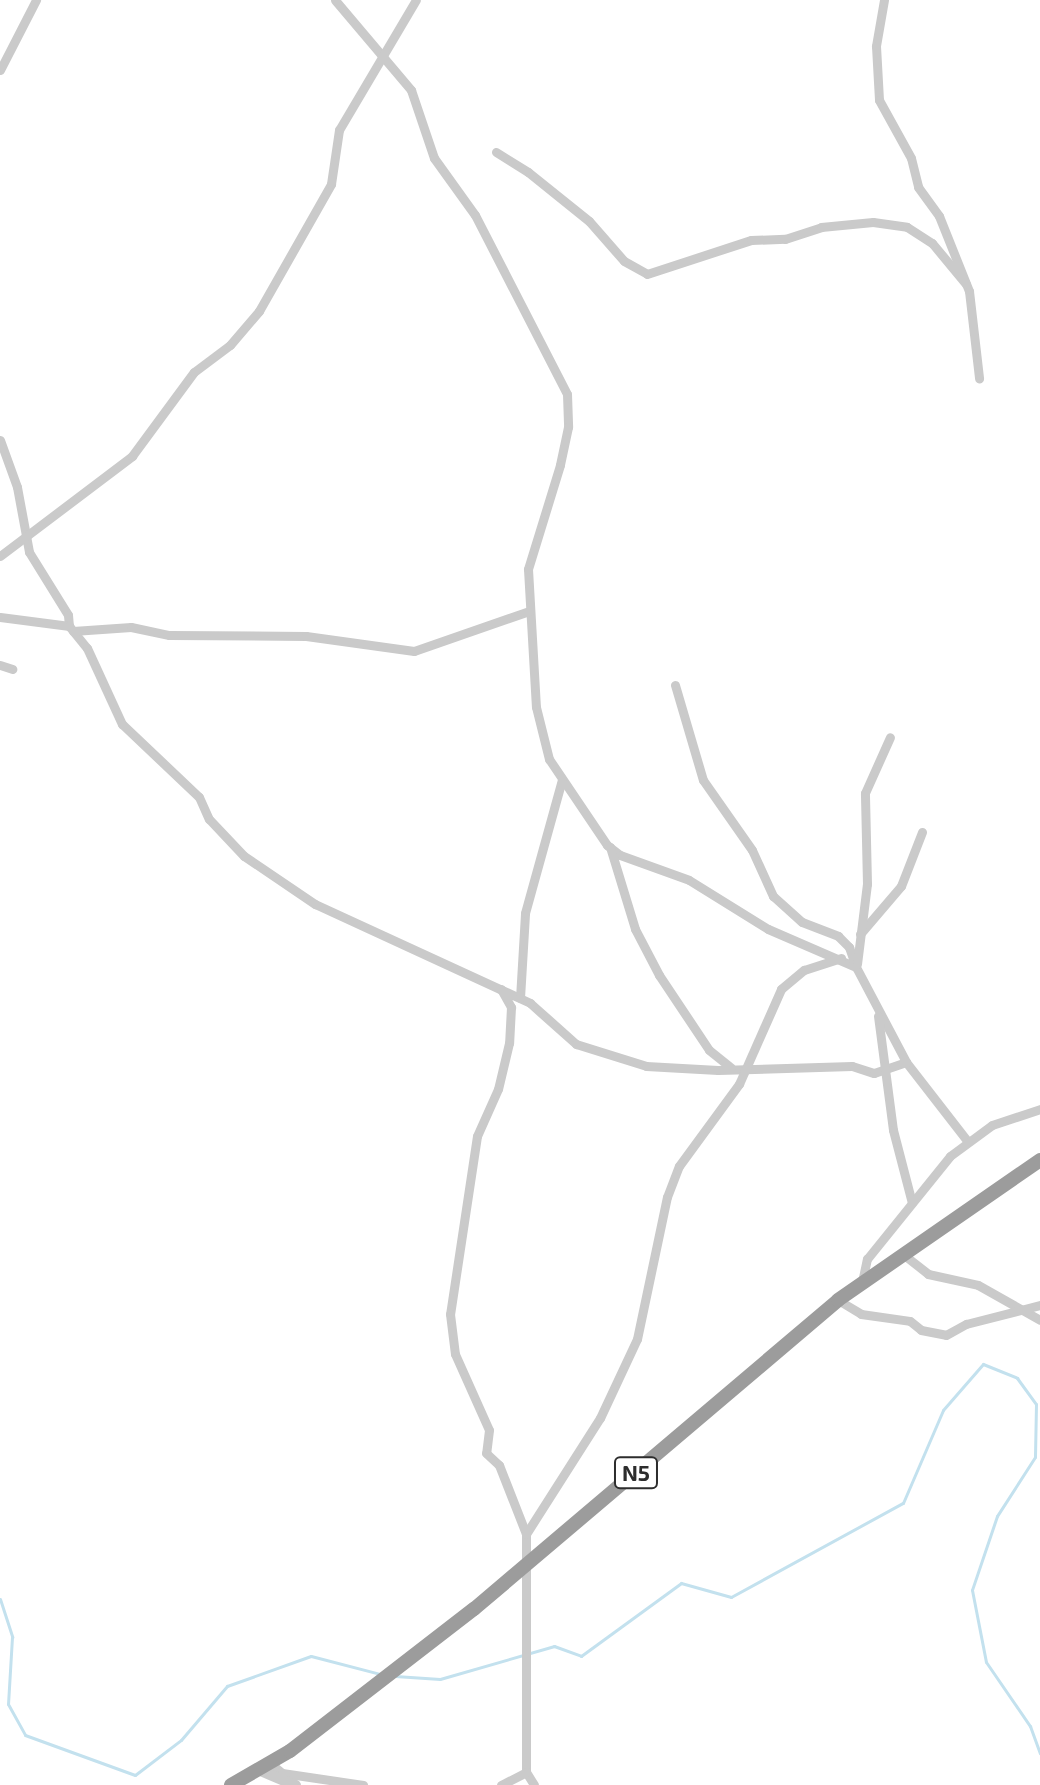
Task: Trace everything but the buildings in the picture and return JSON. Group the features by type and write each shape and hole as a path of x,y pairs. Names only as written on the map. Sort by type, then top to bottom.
{"highway":[{"name":"N5","path":"231,1785 265,1766 525,1567 838,1300 1040,1160"}],"street":[{"path":"0,70 36,0"},
{"path":"335,0 411,90 434,158 475,215 567,394 568,427 560,465 528,569 536,707 545,747 562,780 610,847 635,929 659,975 709,1050 734,1070"},
{"path":"0,556 132,456 194,372 230,345 259,311 326,195 339,130 416,0"},
{"path":"884,0 876,46 879,100 911,158 918,187 939,216 966,284 974,307 979,378"},
{"path":"496,152 528,172 589,221 624,261 647,274 751,240 785,239 821,227 873,222 907,227 932,243 966,284"},
{"path":"0,440 17,487 34,563 68,615 71,629 87,648 122,724 199,797 209,819 244,856 315,904 520,998 576,1044 646,1066 734,1070 887,1069 906,1062"},
{"path":"0,617 71,629 131,627 169,635 306,636 414,651 529,611"},
{"path":"0,665 12,669"},
{"path":"675,685 703,780 752,850 773,896 802,922 838,936 849,947 856,967 906,1062 968,1142"},
{"path":"856,967 867,884 865,793 890,737"},
{"path":"520,998 525,913 562,780"},
{"path":"860,934 901,886 922,832"},
{"path":"610,847 637,863 689,880 768,929 856,967"},
{"path":"526,1534 600,1418 637,1339 667,1197 679,1166 746,1069 781,989 804,970 841,958"},
{"path":"500,987 511,1007 509,1043 498,1089 477,1136 450,1314 455,1354 489,1430 486,1453 499,1465 526,1534 530,1649 526,1772 534,1785"},
{"path":"877,1009 893,1130 912,1203"},
{"path":"861,1285 867,1259 950,1156 992,1125 1040,1109"},
{"path":"904,1255 928,1274 978,1285 1040,1320"},
{"path":"838,1300 861,1314 910,1321 921,1330 946,1335 966,1324 1040,1305"},
{"path":"265,1766 295,1785"},
{"path":"265,1766 282,1773 363,1785"},
{"path":"501,1785 526,1772"}],"waterway":[{"path":"395,1676 440,1679 554,1646 581,1656 681,1583 731,1597 903,1503 943,1410 983,1364 1017,1378 1036,1404 1035,1457 997,1516 972,1590 986,1662 1030,1726 1040,1753"},
{"path":"0,1599 12,1637 8,1704 25,1735 135,1775 181,1740 227,1686 311,1656 380,1674"}]}
